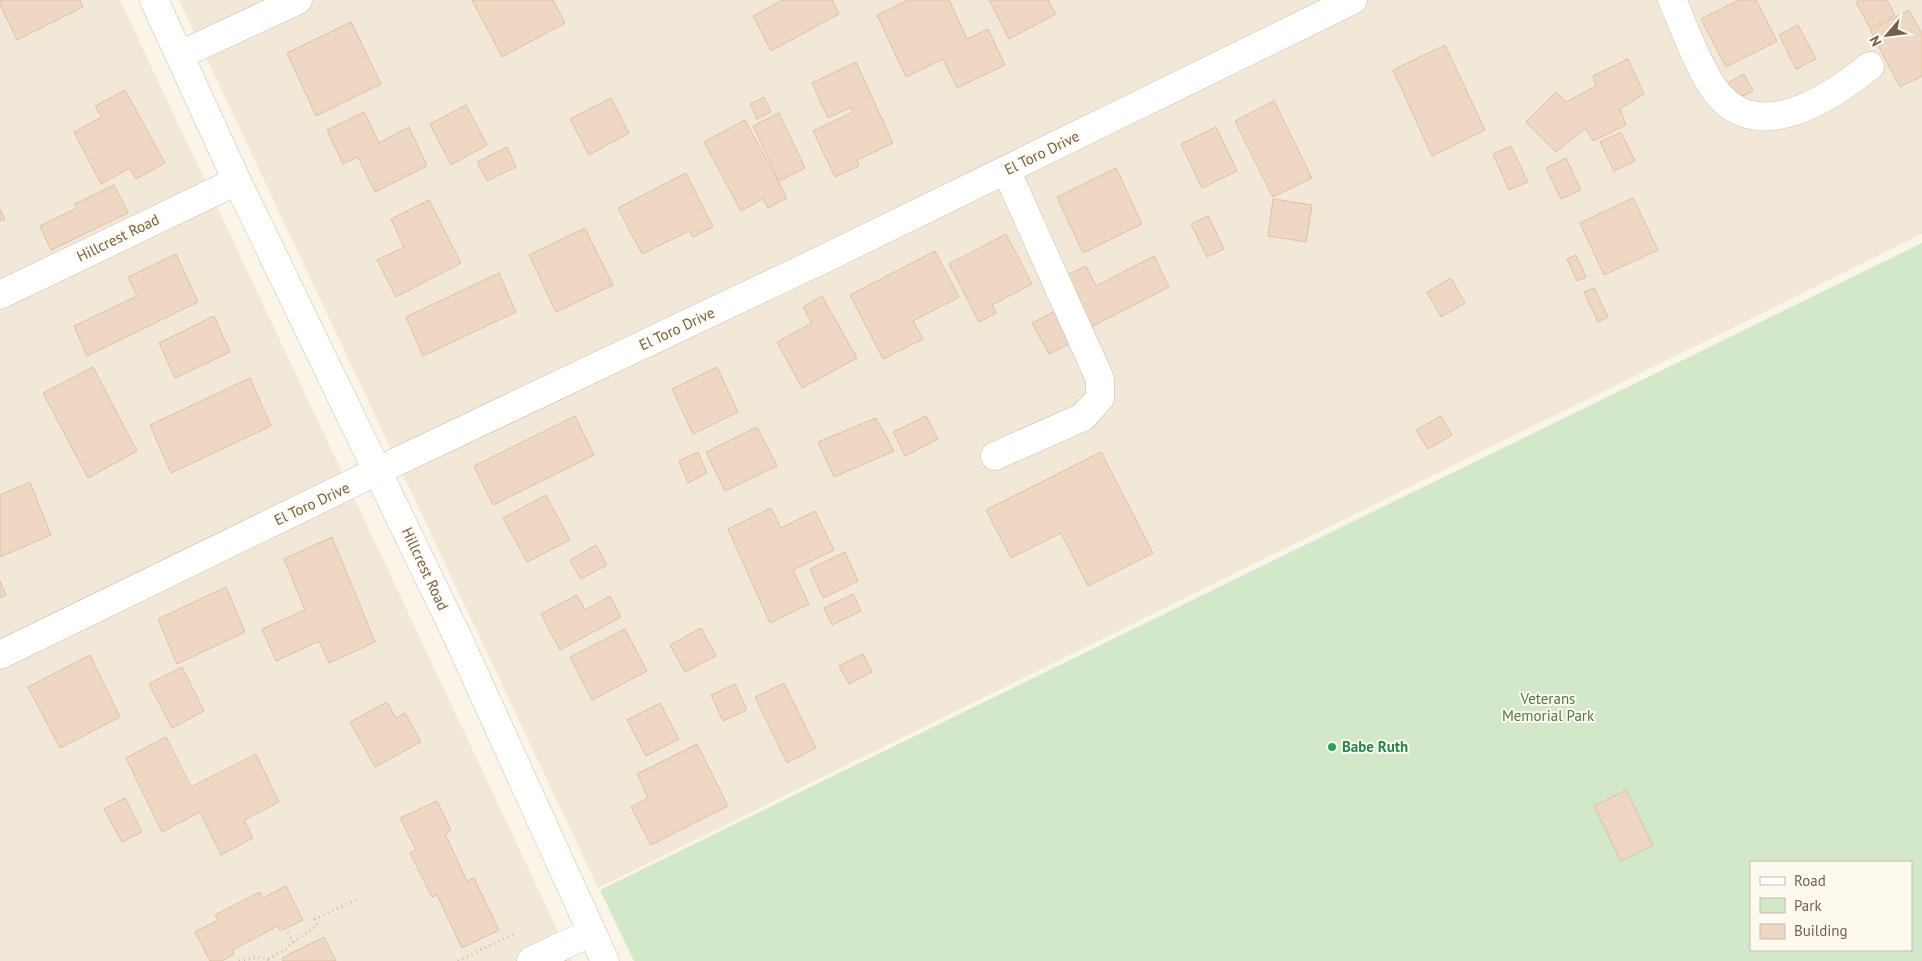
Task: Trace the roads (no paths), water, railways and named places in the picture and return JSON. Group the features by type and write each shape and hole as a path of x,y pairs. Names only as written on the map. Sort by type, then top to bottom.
{"street":[{"name":"Hillcrest Road","path":"154,0 237,181 458,638 605,961"},
{"path":"180,55 298,0"},
{"name":"El Toro Drive","path":"0,655 112,599 1006,170 1353,0"},
{"path":"1672,0 1706,76 1713,88 1733,110 1750,115 1775,116 1809,107 1842,89 1870,66"},
{"path":"995,456 1083,418 1100,398 1100,379 1006,170"},
{"name":"Hillcrest Road","path":"0,295 237,181"},
{"path":"531,961 592,932"}],"place":[{"name":"Babe Ruth","path":"1332,747"}],"park label":[{"name":"Veterans Memorial Park","path":"1548,708"}]}
